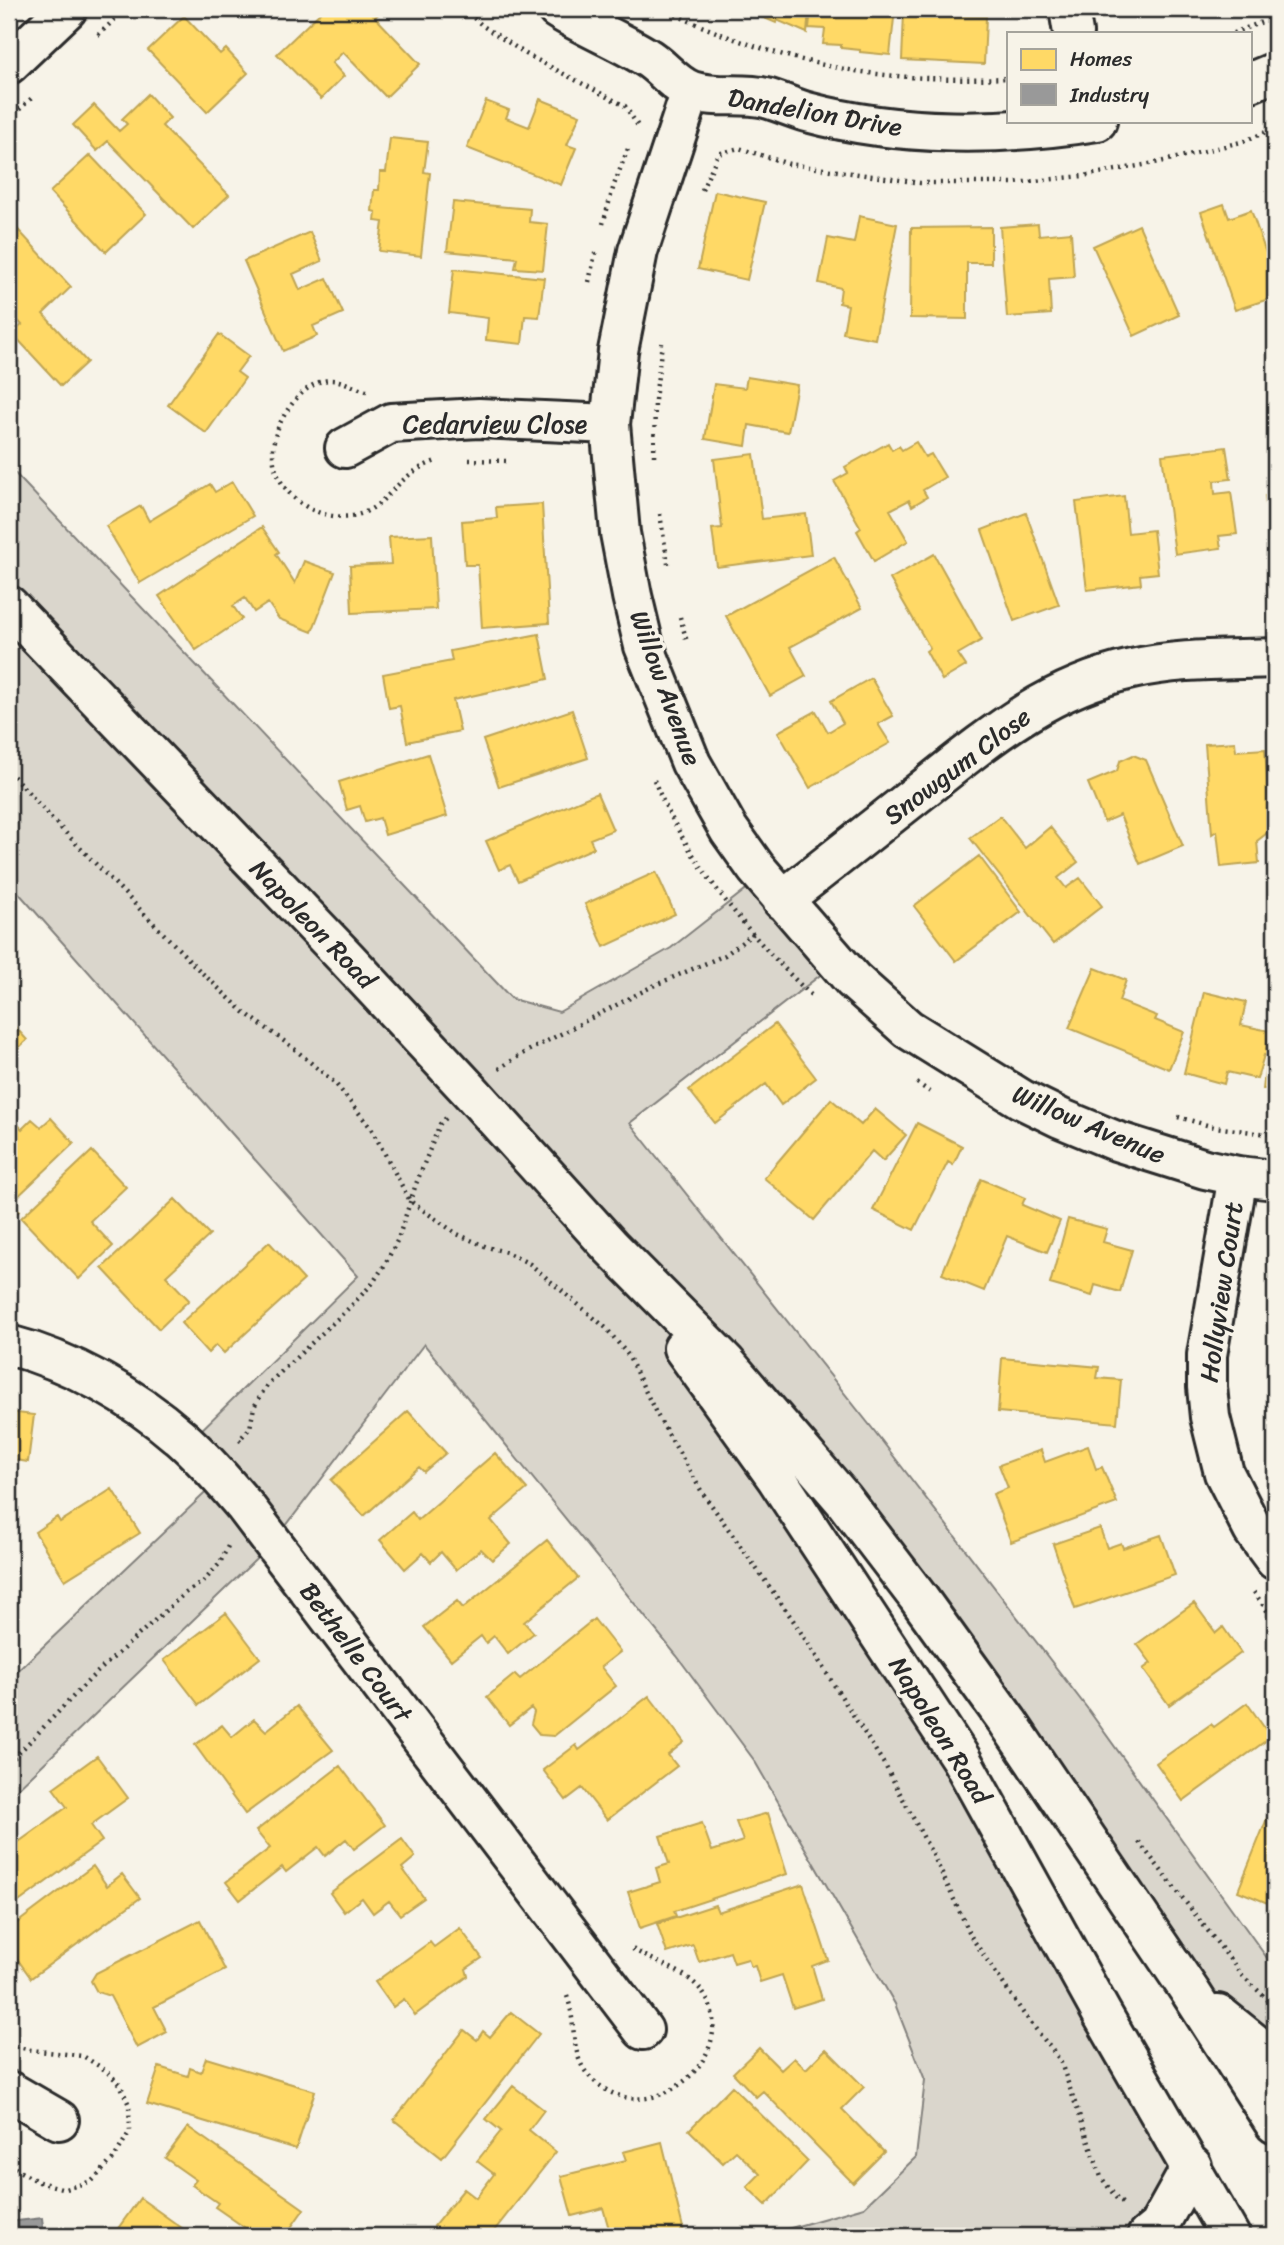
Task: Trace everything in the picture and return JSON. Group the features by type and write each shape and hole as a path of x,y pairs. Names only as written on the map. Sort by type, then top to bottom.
{"street":[{"path":"9,64 67,9"},
{"name":"Dandelion Drive","path":"557,9 649,58 663,72 691,91 766,98 806,112 843,119 946,131 1010,131 1081,122"},
{"path":"1069,9 1073,32"},
{"path":"1252,82 1275,72"},
{"name":"Willow Avenue","path":"691,91 638,251 618,351 610,424 620,533 644,646 691,763 729,830 782,900 853,980 908,1029 1031,1104 1116,1141 1237,1176 1275,1181"},
{"name":"Cedarview Close","path":"345,448 391,423 479,418 610,424"},
{"name":"Napoleon Road","path":"9,606 347,959 611,1247 726,1363 859,1521 918,1596 1008,1723 1191,1993 1275,2124"},
{"name":"Snowgum Close","path":"782,900 988,737 1039,704 1084,683 1129,669 1170,662 1275,658"},
{"name":"Hollyview Court","path":"1237,1176 1207,1354 1209,1407 1223,1473 1253,1530 1275,1560"},
{"name":"Napoleon Road","path":"611,1247 777,1479 961,1759 1101,2012 1230,2236"},
{"name":"Bethelle Court","path":"9,1345 50,1359 114,1390 183,1439 206,1462 244,1504 643,2030"},
{"path":"1191,1993 1275,2060"},
{"path":"9,2091 59,2120"},
{"path":"1140,2223 1158,2227 1192,2166"}],"path":[{"path":"463,9 526,54 625,106 638,126"},
{"path":"663,9 692,23 749,43 839,68 890,75 1007,79"},
{"path":"1236,32 1275,17"},
{"path":"698,197 718,154"},
{"path":"654,470 654,400 663,337"},
{"path":"659,508 669,571"},
{"path":"677,608 687,644"},
{"path":"9,771 199,970 244,1012 335,1083 370,1128 410,1201 457,1234 530,1264 606,1328 628,1355 656,1413 702,1492 799,1630 886,1767 935,1859 972,1938 1024,2014 1060,2060 1101,2177 1140,2223"},
{"path":"491,1075 522,1054 653,986 725,955 754,933 773,954"},
{"path":"248,1450 239,1440 250,1427 254,1407 267,1385 352,1306 384,1266 398,1239 440,1124 454,1110"},
{"path":"1177,1117 1214,1127 1275,1135"},
{"path":"9,1763 92,1677 185,1593 204,1581 220,1563 229,1544 222,1536"}],"shaded area":[{"path":"9,467 512,999 559,1012 671,948 763,876 837,962 630,1123 872,1428 1087,1708 1275,1969 1275,2060 1191,1993 726,1363 777,1479 1192,2166 1147,2236 763,2236 864,2207 916,2157 925,2080 895,2004 754,1760 677,1656 424,1344 273,1543 9,1797 9,1679 220,1479 187,1444 358,1276 9,882"}],"building: Homes":[{"path":"324,9 384,9 375,17 420,64 386,97 343,52 332,63 344,76 321,99 277,54"},
{"path":"743,9 809,9 807,33 777,20 776,23"},
{"path":"811,9 895,9 890,55 823,44 825,29 809,28"},
{"path":"904,13 986,17 984,64 902,60"},
{"path":"184,16 220,54 226,49 248,73 207,112 148,50"},
{"path":"148,94 170,118 162,126 229,195 193,229 108,141 97,151 73,125 94,105 119,131 127,124 122,119"},
{"path":"540,99 580,115 567,145 576,148 561,185 467,148 486,101 509,110 506,118 529,127"},
{"path":"390,138 428,142 424,172 430,173 421,256 379,251 383,222 375,221 376,212 372,211 374,190 379,190 380,172 386,172"},
{"path":"90,155 146,214 106,252 50,192"},
{"path":"715,191 765,202 747,280 698,269"},
{"path":"453,202 530,209 529,222 548,224 543,270 515,268 517,258 447,251"},
{"path":"1224,204 1229,218 1251,210 1275,279 1275,297 1235,310 1201,212"},
{"path":"859,216 897,224 875,339 843,333 848,305 839,303 841,288 819,283 828,238 854,243"},
{"path":"9,220 71,287 43,314 87,362 61,386 12,333 22,325 9,311 9,290 14,286 9,280"},
{"path":"1038,224 1039,235 1071,232 1074,277 1049,279 1051,314 1007,317 1000,227"},
{"path":"1139,225 1179,315 1134,336 1093,246"},
{"path":"991,227 991,263 967,263 967,319 910,318 911,228"},
{"path":"310,232 322,261 293,274 300,290 327,278 343,313 313,326 317,336 283,351 244,261"},
{"path":"454,269 544,278 539,317 525,316 522,344 486,340 488,318 449,313"},
{"path":"219,334 249,356 237,372 245,378 206,433 168,405"},
{"path":"747,377 797,385 788,432 749,425 746,446 705,439 714,384 745,388"},
{"path":"916,442 925,457 931,454 945,477 923,490 927,497 912,506 909,500 890,510 908,541 874,561 857,531 861,528 834,481 848,473 845,467 888,443 892,450 899,446 902,450"},
{"path":"1226,447 1231,479 1214,481 1215,494 1231,492 1237,534 1219,536 1221,548 1175,554 1162,455"},
{"path":"754,454 762,519 806,514 811,555 717,567 712,529 722,528 714,459"},
{"path":"232,482 253,516 140,583 106,526 141,506 149,521 210,484 215,492"},
{"path":"1275,495 1275,572 1273,572 1265,496"},
{"path":"1124,496 1128,533 1153,530 1158,573 1140,575 1141,584 1087,590 1076,502"},
{"path":"542,504 549,623 482,628 478,565 465,565 462,521 497,518 496,507"},
{"path":"1026,513 1059,605 1014,621 982,530"},
{"path":"262,527 295,583 304,561 335,572 312,632 279,619 268,603 254,612 245,598 233,606 242,619 196,650 159,596"},
{"path":"432,535 436,609 352,613 350,566 391,564 389,537"},
{"path":"934,554 982,640 958,654 966,666 942,680 926,651 930,648 890,579"},
{"path":"834,557 862,608 790,647 806,676 770,696 726,616"},
{"path":"539,634 548,679 453,700 460,731 407,742 400,706 389,708 383,674 452,661 450,651"},
{"path":"871,678 893,716 878,724 890,743 810,788 778,732 816,711 828,732 843,723 831,701"},
{"path":"572,710 588,758 499,787 483,740"},
{"path":"1235,742 1236,751 1265,749 1271,830 1257,841 1259,863 1221,867 1217,831 1212,834 1205,744"},
{"path":"428,754 447,816 385,835 380,818 365,822 360,806 347,810 339,782"},
{"path":"1133,755 1146,760 1183,846 1140,864 1120,815 1104,822 1088,783 1117,771 1120,761"},
{"path":"597,793 613,830 590,839 594,848 518,881 510,865 499,870 486,841"},
{"path":"1000,816 1025,848 1050,827 1078,862 1058,878 1066,888 1080,878 1102,906 1053,944 970,838"},
{"path":"979,856 1021,912 956,961 914,906"},
{"path":"656,872 675,914 604,947 585,904"},
{"path":"1095,968 1126,980 1119,1001 1157,1016 1155,1020 1184,1032 1169,1069 1069,1028"},
{"path":"1204,992 1246,1002 1241,1025 1269,1031 1266,1050 1275,1051 1275,1089 1263,1089 1267,1056 1264,1055 1257,1079 1227,1072 1224,1084 1184,1073"},
{"path":"9,1020 27,1040 9,1057"},
{"path":"775,1024 816,1078 781,1105 766,1084 715,1123 689,1090"},
{"path":"831,1099 861,1125 875,1109 906,1135 883,1161 872,1151 814,1220 764,1178"},
{"path":"9,1115 22,1129 32,1119 41,1127 51,1118 74,1143 11,1203 19,1211 9,1220"},
{"path":"917,1123 962,1146 953,1165 948,1162 914,1230 873,1210"},
{"path":"92,1151 126,1187 90,1221 113,1246 79,1279 21,1218"},
{"path":"981,1179 1025,1198 1022,1205 1060,1221 1047,1252 1007,1236 984,1291 942,1274"},
{"path":"175,1199 210,1235 166,1276 189,1300 159,1329 102,1268"},
{"path":"1068,1219 1107,1229 1103,1242 1132,1250 1120,1292 1095,1285 1092,1296 1050,1284"},
{"path":"269,1242 304,1280 224,1353 216,1345 208,1353 181,1323"},
{"path":"1002,1358 1099,1367 1097,1378 1121,1380 1117,1423 998,1412"},
{"path":"408,1411 446,1453 424,1472 419,1467 364,1516 331,1480"},
{"path":"9,1412 34,1415 28,1462 9,1459"},
{"path":"1088,1446 1096,1469 1102,1467 1117,1503 1011,1542 993,1494 1008,1488 999,1465 1041,1450 1045,1462"},
{"path":"495,1453 527,1489 491,1520 511,1544 492,1560 481,1549 456,1570 441,1552 431,1562 423,1553 405,1569 380,1540 412,1512 418,1520"},
{"path":"112,1489 140,1533 65,1580 35,1532 57,1517 60,1522"},
{"path":"1100,1528 1107,1548 1121,1543 1123,1548 1161,1535 1175,1575 1075,1609 1053,1544"},
{"path":"547,1540 578,1578 524,1622 534,1633 508,1654 494,1636 486,1643 481,1636 451,1660 424,1627 457,1601 463,1608"},
{"path":"1194,1603 1216,1633 1223,1627 1241,1653 1169,1705 1143,1669 1151,1663 1137,1644"},
{"path":"226,1613 260,1658 199,1705 164,1660"},
{"path":"594,1619 620,1652 601,1667 616,1686 554,1736 540,1735 531,1724 534,1712 531,1708 509,1725 487,1697 515,1674 520,1679"},
{"path":"649,1696 684,1742 668,1755 677,1766 607,1820 582,1788 566,1800 543,1770 576,1745 579,1750"},
{"path":"1247,1703 1271,1737 1183,1801 1156,1763 1211,1724 1214,1727"},
{"path":"297,1706 333,1750 245,1814 195,1745 222,1725 232,1737 254,1719 266,1731"},
{"path":"97,1756 128,1798 91,1825 102,1841 9,1909 9,1849 67,1807 53,1788"},
{"path":"340,1766 385,1825 354,1849 346,1839 325,1856 318,1847 286,1872 282,1867 240,1900 226,1882 270,1848 256,1831"},
{"path":"1275,1802 1275,1906 1238,1891"},
{"path":"768,1813 787,1874 674,1911 676,1916 640,1928 628,1892 660,1882 656,1868 669,1864 660,1836 702,1823 712,1851 743,1841 736,1822"},
{"path":"402,1839 415,1857 402,1868 424,1898 400,1915 389,1901 373,1913 362,1898 344,1912 330,1893"},
{"path":"93,1866 107,1886 122,1874 140,1898 31,1978 15,1956 9,1961 9,1929"},
{"path":"803,1884 828,1960 812,1966 822,1999 793,2008 782,1975 760,1982 755,1966 751,1967 748,1959 734,1963 730,1952 699,1962 693,1945 667,1953 657,1924 715,1905 718,1912"},
{"path":"200,1920 225,1970 154,2007 167,2032 137,2048 110,1996 97,1992 91,1981 96,1973"},
{"path":"460,1928 482,1958 466,1969 468,1976 415,2015 404,1999 393,2007 375,1982 430,1942 434,1947"},
{"path":"511,2012 539,2034 442,2158 394,2120 464,2030 477,2040 483,2031 490,2037"},
{"path":"759,2048 781,2070 794,2058 806,2069 826,2049 864,2087 842,2109 884,2152 853,2183 763,2091 756,2097 733,2073"},
{"path":"206,2058 315,2091 296,2149 147,2104 159,2067 188,2076 190,2068 201,2072"},
{"path":"513,2086 544,2110 529,2130 556,2152 490,2236 446,2236 434,2226 464,2189 476,2198 494,2174 477,2161 501,2131 486,2119"},
{"path":"732,2086 808,2161 766,2205 747,2187 760,2174 736,2151 723,2163 689,2130"},
{"path":"188,2127 304,2209 285,2236 257,2236 215,2207 218,2203 192,2185 196,2180 165,2158"},
{"path":"662,2142 685,2236 611,2236 603,2208 572,2216 561,2176 626,2160 623,2152"},
{"path":"140,2198 193,2236 114,2234"}],"building: Industry":[{"path":"42,2218 44,2236 9,2236 9,2222"}]}
